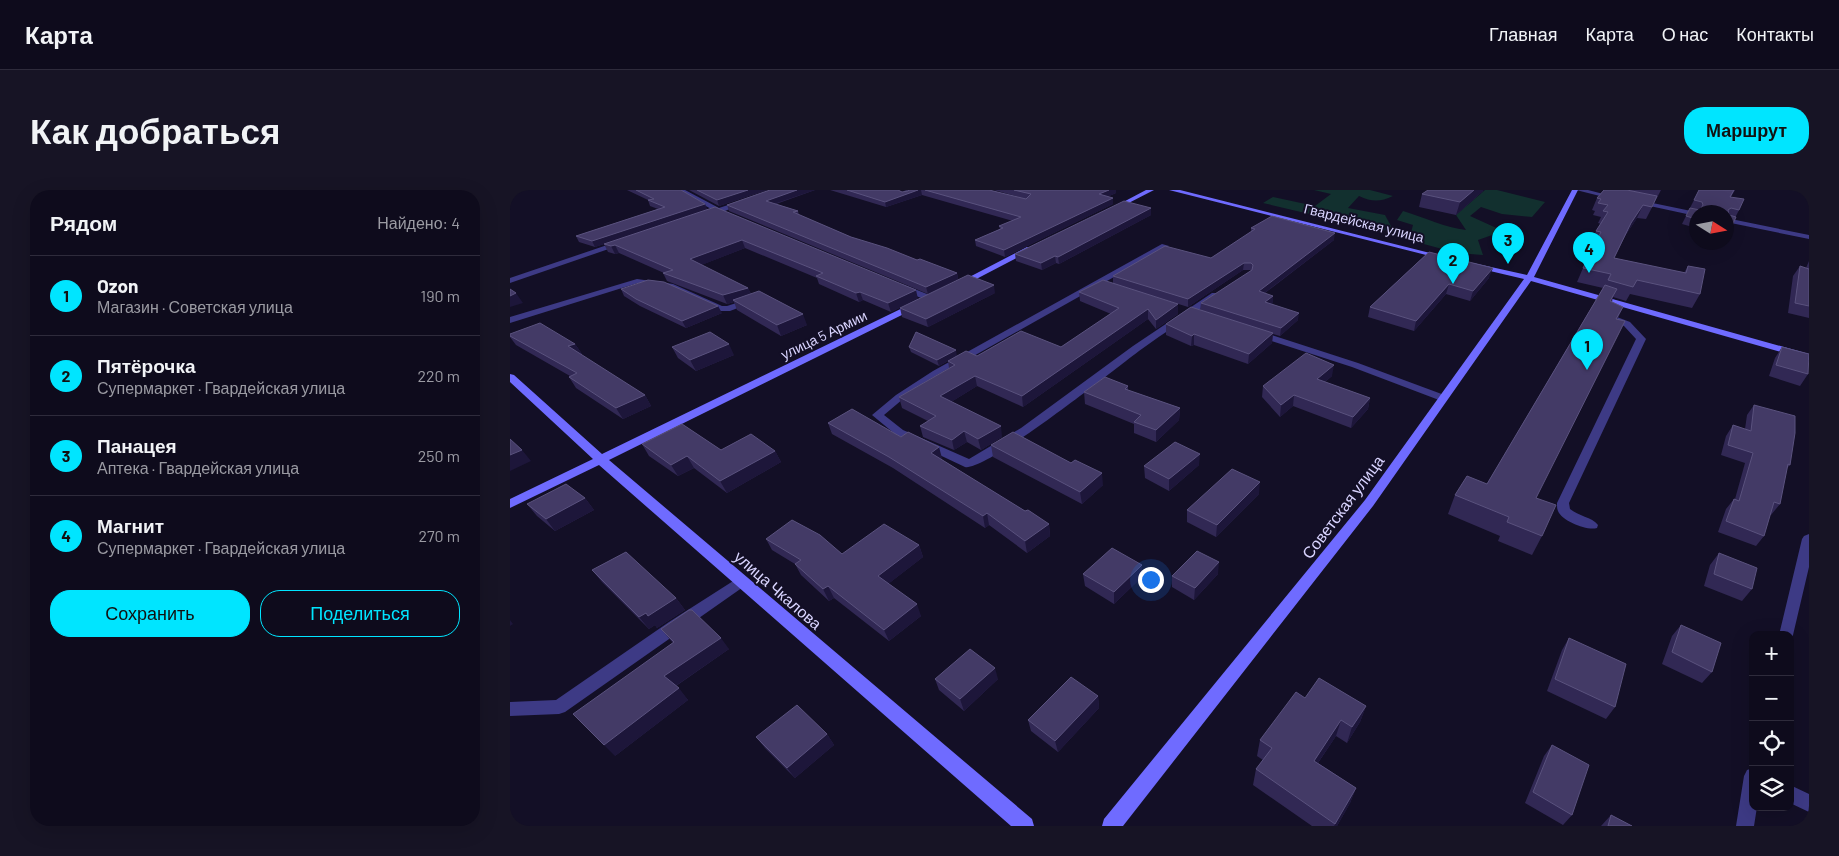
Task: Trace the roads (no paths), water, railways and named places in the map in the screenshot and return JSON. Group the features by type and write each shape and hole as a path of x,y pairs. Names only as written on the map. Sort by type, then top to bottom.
{"main road":[{"path":"1106,212 1151,190"},
{"name":"Гвардейская улица","path":"1172,190 1452,259"},
{"name":"Советская улица","path":"1111,826 1369,503 1529,278 1574,190"},
{"name":"улица 5 Армии","path":"510,504 1036,246"},
{"path":"1471,264 1529,278 1809,357"},
{"name":"улица Чкалова","path":"510,378 600,460 1025,826"}],"street":[{"path":"680,190 728,214"},
{"path":"1579,190 1624,199"},
{"path":"701,217 753,199"},
{"path":"1633,201 1689,213"},
{"path":"1734,222 1809,237"},
{"path":"510,281 628,241"},
{"path":"1164,246 1106,285 1079,292 944,369 898,397 877,415 899,432 970,464 1066,402 1161,330 1222,290"},
{"path":"510,320 637,281 655,280 671,284 720,308 727,309 765,297"},
{"path":"893,283 938,294"},
{"path":"1592,525 1573,518 1564,511 1563,504 1641,339 1627,324 1608,317 1618,303"},
{"path":"1245,330 1355,365 1443,398"},
{"path":"1787,631 1809,539"},
{"path":"510,709 558,707 600,680 674,626 741,581"},
{"path":"1794,796 1809,803"},
{"path":"1744,826 1749,798"}],"place":[{"name":"Панацея","path":"1508,264"},
{"name":"Магнит","path":"1589,273"},
{"name":"Пятёрочка","path":"1453,284"},
{"name":"Ozon","path":"1587,370"}]}
